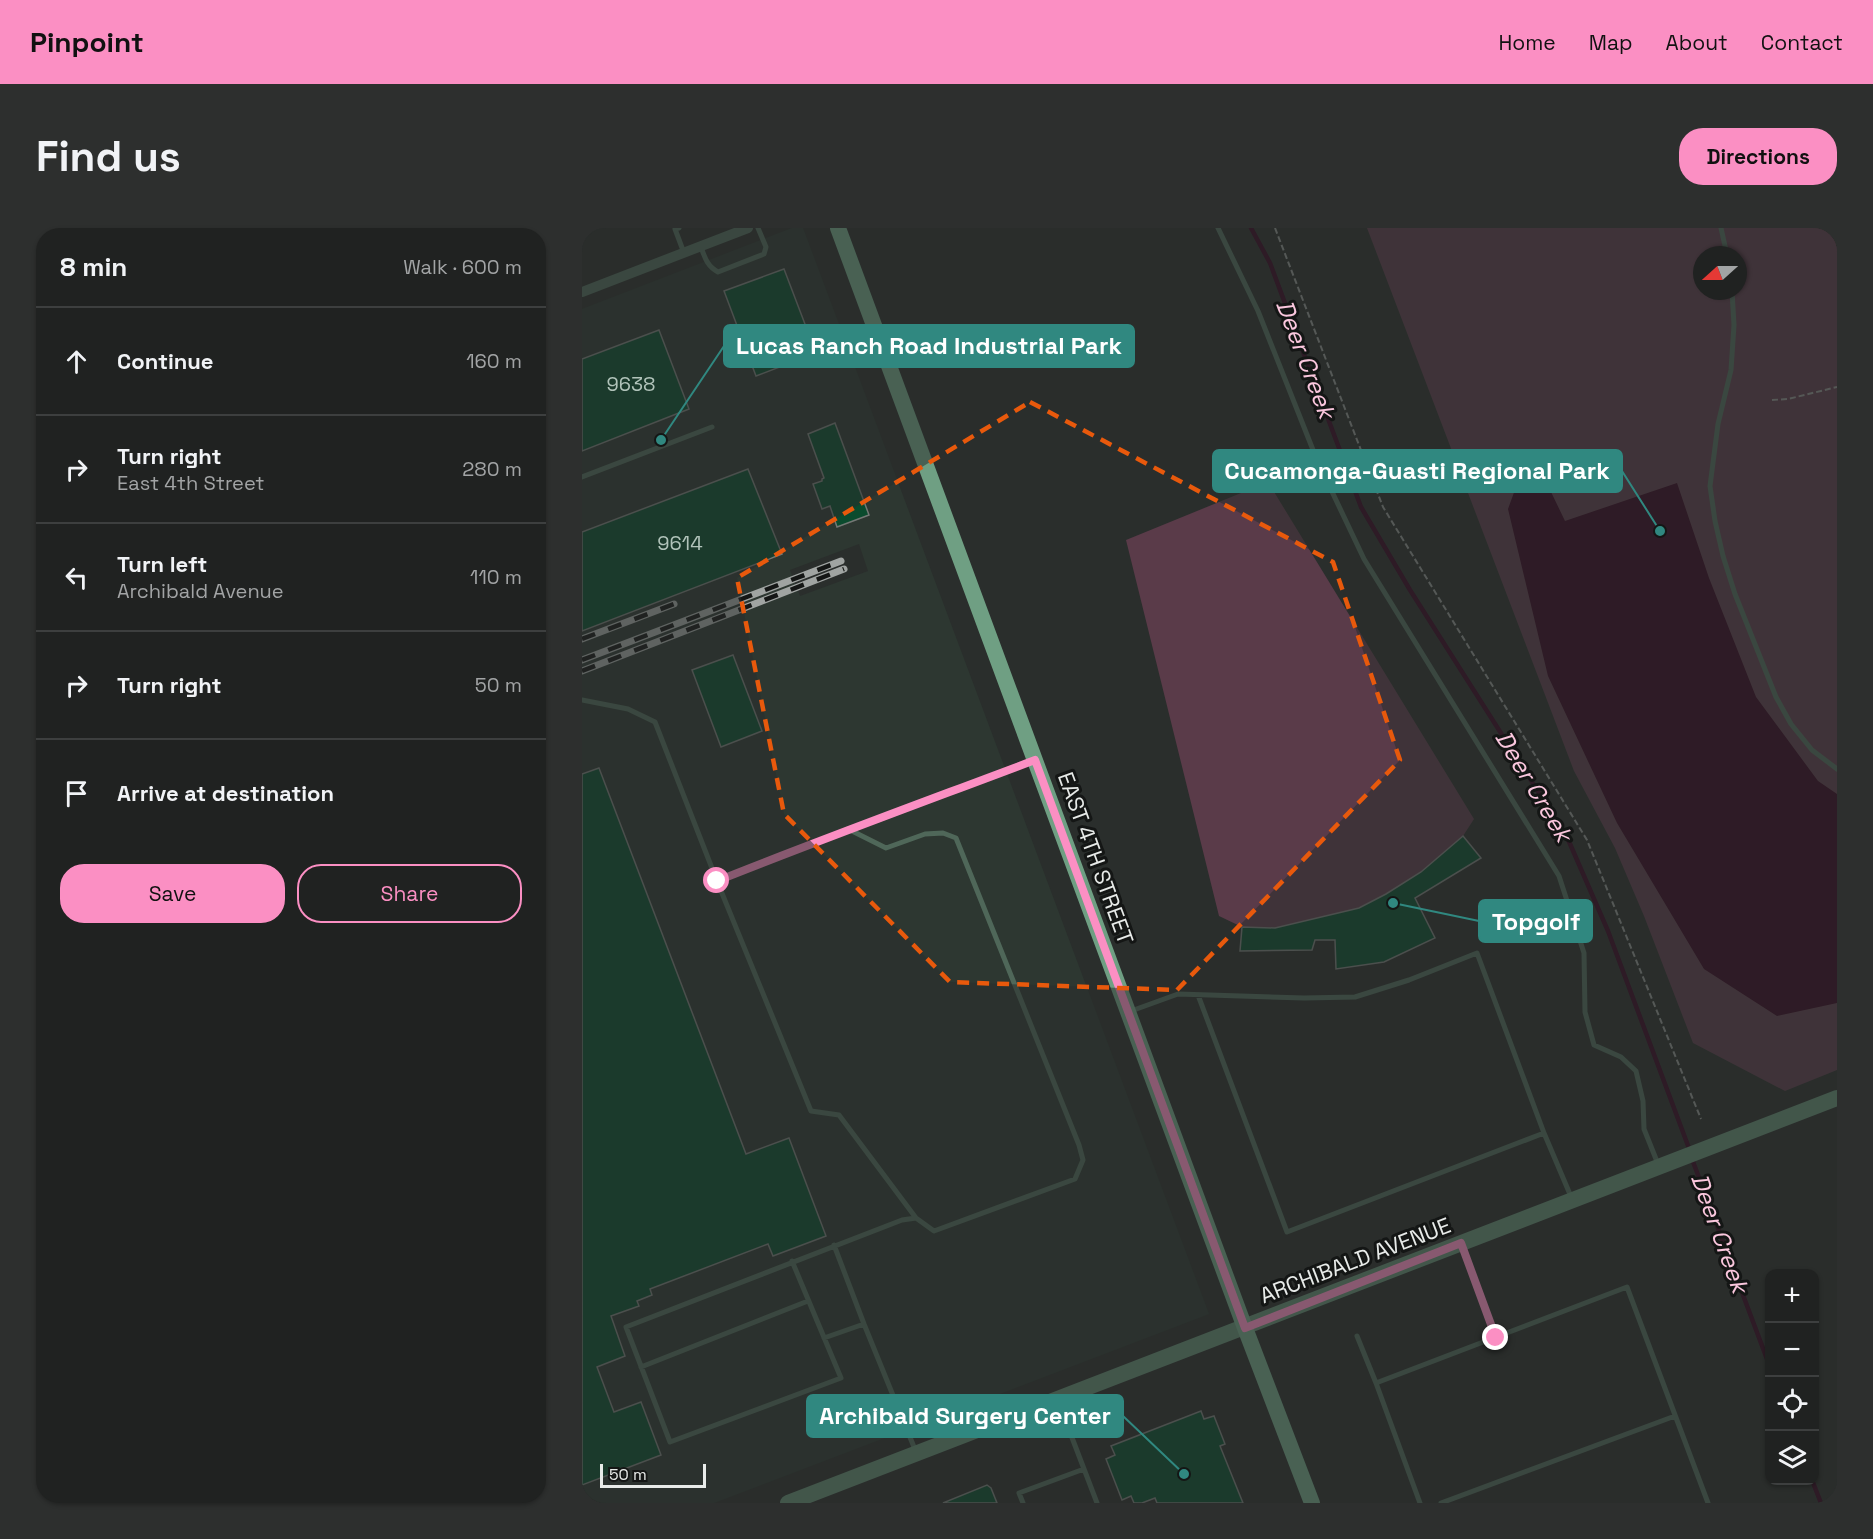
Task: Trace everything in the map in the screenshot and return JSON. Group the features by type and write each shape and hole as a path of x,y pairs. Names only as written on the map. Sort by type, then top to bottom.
{"main road":[{"name":"EAST 4TH STREET","path":"838,228 1245,1328 1312,1503"},
{"name":"ARCHIBALD AVENUE","path":"788,1503 1837,1098"}],"street":[{"path":"582,292 748,228"}],"lane":[{"path":"676,228 684,253"},
{"path":"701,246 707,263 718,272 764,254 766,247 758,228"},
{"path":"1218,228 1258,311 1317,460 1364,559 1559,876 1584,952 1585,1012 1594,1045 1621,1057 1636,1071 1643,1101 1644,1129 1659,1167"},
{"path":"1721,228 1725,246"},
{"path":"1732,300 1734,325 1731,370 1718,424 1710,486 1715,521 1734,594 1776,697 1791,724 1812,750 1837,769"},
{"path":"582,477 712,427"},
{"path":"582,700 628,709 655,722 811,1111 839,1115 916,1218 934,1231 1075,1179 1083,1160 1081,1153 956,838 944,833 925,834 886,848 848,829"},
{"path":"717,881 848,829 881,819 1035,760"},
{"path":"1129,1012 1178,994 1304,998 1355,997 1409,980 1477,953 1544,1133 1572,1200"},
{"path":"1198,995 1287,1232 1544,1133"},
{"path":"792,1261 841,1378 670,1442 626,1327 792,1261 834,1245 902,1220 916,1218"},
{"path":"1461,1243 1496,1338"},
{"path":"834,1245 917,1454"},
{"path":"1376,1383 1627,1287 1708,1503"},
{"path":"641,1367 808,1301"},
{"path":"824,1338 864,1324"},
{"path":"1357,1336 1420,1503"},
{"path":"1057,1400 1097,1503"},
{"path":"1441,1503 1675,1416"},
{"path":"1023,1503 1019,1493 1084,1469"}],"path":[{"path":"1275,228 1383,507 1587,840 1701,1119"},
{"path":"1773,400 1788,399 1837,387"}],"highlighted area":[{"path":"1030,402 1333,562 1400,760 1177,990 950,982 784,814 737,578"}],"shaded area":[{"path":"792,228 803,228 1209,1314 714,1503 582,1503 582,309","holes":["859,544 868,571 800,596 790,570"]},
{"path":"1367,228 1837,228 1837,1070 1785,1091 1693,1043 1615,848 1574,771"},
{"path":"1539,467 1565,521 1677,483 1709,578 1756,697 1818,781 1837,794 1837,1003 1777,1016 1704,969 1617,823 1548,676 1508,509 1520,476"},
{"path":"1268,482 1474,819 1463,836 1421,872 1386,894 1359,908 1275,928 1242,927 1219,916 1126,540"}],"building":[{"path":"784,269 816,353 756,376 724,291"},
{"path":"659,330 689,409 582,451 582,359"},
{"path":"835,423 869,515 837,527 830,506 822,509 813,484 824,478 808,434"},
{"path":"748,469 782,554 582,631 582,532"},
{"path":"733,655 762,731 721,747 692,670"},
{"path":"599,768 746,1154 789,1138 826,1236 773,1256 768,1244 650,1289 652,1295 637,1301 639,1306 611,1316 625,1356 597,1367 614,1412 641,1402 661,1455 582,1485 582,774"},
{"path":"1463,836 1481,858 1415,898 1435,938 1384,962 1336,969 1335,940 1315,940 1312,950 1240,951 1242,927 1275,928 1359,908 1421,872"},
{"path":"1201,1411 1204,1419 1214,1416 1225,1444 1220,1446 1243,1503 1157,1503 1155,1498 1142,1503 1134,1503 1131,1496 1122,1500 1106,1459 1115,1455 1111,1446"},
{"path":"987,1485 991,1488 997,1503 943,1503"}],"waterway":[{"name":"Deer Creek","path":"1251,228 1270,263 1361,507 1410,590 1567,837 1608,931 1690,1151"},
{"name":"Deer Creek","path":"1692,1159 1765,1354"},
{"name":"Deer Creek","path":"1814,1485 1821,1503"}],"railway":[{"path":"582,660 841,561"},
{"path":"582,671 844,569"},
{"path":"582,639 674,604"}],"place":[{"name":"Lucas Ranch Road Industrial Park","path":"661,440"},
{"name":"Cucamonga-Guasti Regional Park","path":"1660,531"},
{"name":"Topgolf","path":"1393,903"},
{"name":"Archibald Surgery Center","path":"1184,1474"}],"route":[{"path":"717,881 848,829 881,819 1035,760 1245,1328 1461,1243 1496,1338"}]}
